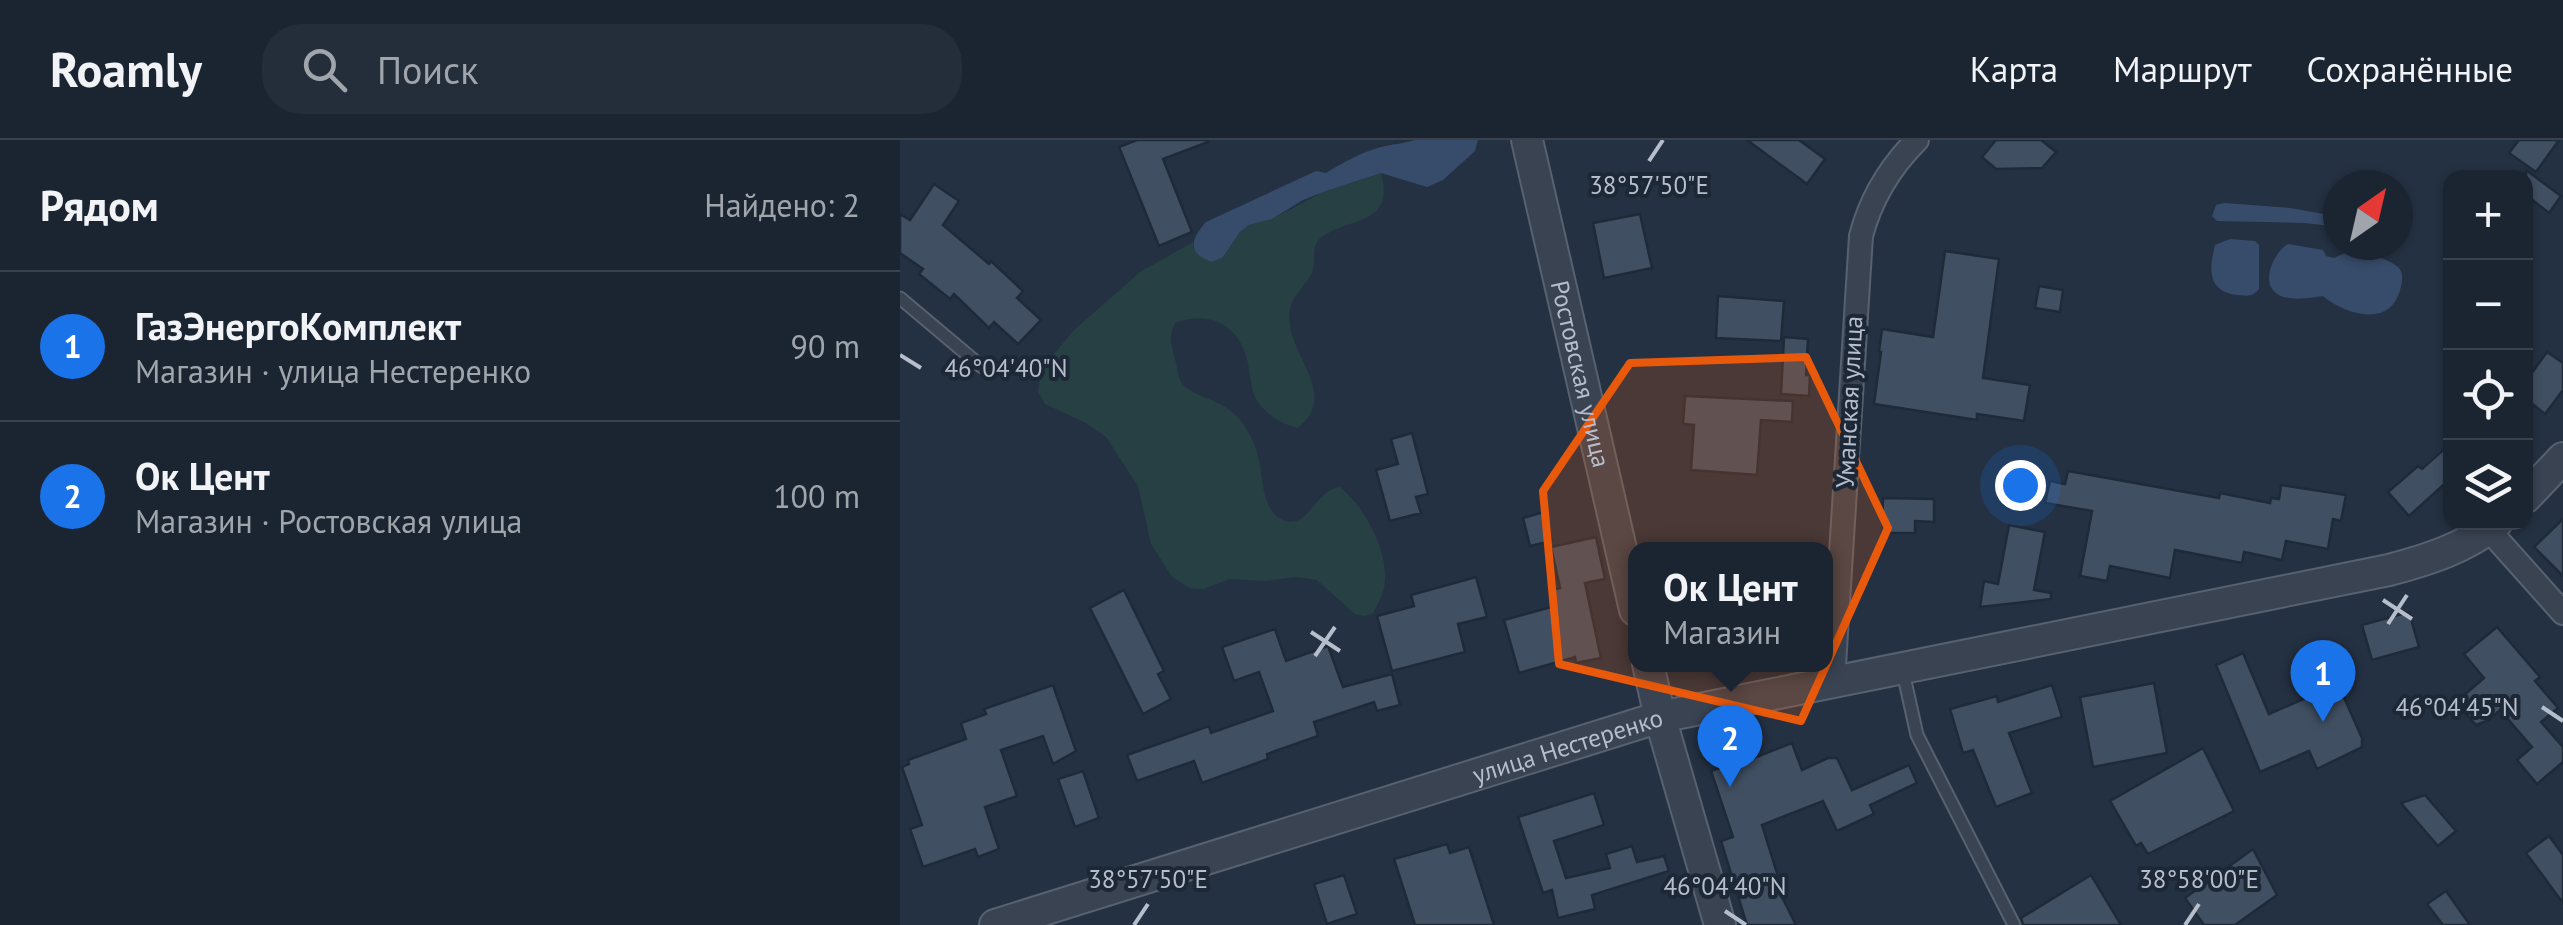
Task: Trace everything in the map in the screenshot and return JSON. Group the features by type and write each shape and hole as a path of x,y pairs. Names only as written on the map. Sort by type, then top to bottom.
{"street":[{"name":"Ростовская улица","path":"1527,140 1628,580"},
{"name":"Уманская улица","path":"1833,681 1861,236 1884,179 1917,140"},
{"path":"2533,490 2563,458"},
{"name":"улица Нестеренко","path":"994,925 1660,717 2388,570 2453,549 2486,530"},
{"path":"2496,530 2563,613"},
{"path":"1650,672 1720,925"}],"lane":[{"path":"900,298 982,368"},
{"path":"1902,668 1917,735 2014,925"}],"highlighted area":[{"path":"1806,357 1888,528 1801,721 1559,664 1543,491 1630,363"}],"green space":[{"path":"1381,173 1384,190 1376,211 1318,241 1312,273 1291,305 1291,333 1313,385 1314,398 1311,413 1298,428 1274,417 1259,403 1253,393 1243,347 1220,323 1199,318 1175,323 1171,344 1181,382 1228,409 1247,429 1258,455 1268,503 1277,517 1293,522 1300,519 1324,495 1340,487 1350,496 1368,520 1381,549 1385,579 1381,597 1373,613 1364,616 1355,614 1317,580 1230,579 1203,589 1190,588 1172,577 1151,544 1138,486 1106,437 1045,404 1038,391 1040,377 1074,330 1140,272 1193,242 1193,248 1223,257 1249,225 1272,219 1323,192"}],"water":[{"path":"1415,140 1478,140 1475,151 1443,180 1427,187 1381,173 1323,192 1272,219 1249,225 1223,257 1212,262 1195,250 1194,240 1206,222 1316,171 1326,173 1367,152"},
{"path":"2216,205 2290,208 2323,214 2323,225 2217,221 2212,216"},
{"path":"2230,239 2255,241 2259,245 2259,289 2252,295 2227,293 2212,278 2215,245"},
{"path":"2288,244 2323,250 2323,260 2392,263 2402,276 2395,302 2387,310 2366,314 2343,308 2323,296 2281,296 2271,288 2269,274"}],"building":[{"path":"1137,140 1208,142 1163,159 1192,232 1159,246 1119,147"},
{"path":"1747,140 1799,140 1825,159 1807,184"},
{"path":"1996,140 2041,140 2056,152 2042,168 1996,169 1982,157"},
{"path":"2519,140 2559,140 2536,172 2509,153"},
{"path":"2533,175 2561,196 2549,213 2533,200"},
{"path":"934,184 959,201 943,225 1023,291 1017,298 1041,320 1018,344 994,322 989,328 954,294 950,299 919,274 923,269 900,253 900,214 910,220"},
{"path":"1640,214 1652,268 1604,278 1593,223"},
{"path":"1945,251 1999,259 1983,378 2030,385 2024,421 1977,414 1977,420 1874,404 1882,329 1933,337"},
{"path":"2039,286 2063,290 2060,312 2035,308"},
{"path":"1718,296 1784,301 1781,341 1716,338"},
{"path":"1784,337 1808,339 1809,396 1781,394"},
{"path":"2547,352 2563,363 2563,390 2545,414 2533,405 2533,371"},
{"path":"1685,396 1793,401 1792,422 1761,420 1757,475 1691,470 1694,425 1683,424"},
{"path":"1412,433 1428,494 1416,497 1421,513 1390,521 1376,470 1398,464 1391,439"},
{"path":"2443,450 2443,485 2409,516 2388,492 2418,466 2422,469"},
{"path":"2068,471 2219,498 2220,493 2270,503 2271,498 2279,499 2281,485 2346,495 2341,521 2333,519 2328,549 2286,541 2282,560 2244,552 2242,563 2175,550 2170,578 2110,566 2107,581 2080,576 2092,511 2045,503 2050,481 2065,484"},
{"path":"1883,498 1934,499 1934,522 1915,521 1915,533 1882,533"},
{"path":"1544,512 1552,541 1530,546 1523,518"},
{"path":"2563,519 2563,576 2534,547"},
{"path":"2009,525 2045,532 2034,590 2051,593 2051,599 1980,607 1984,581 1998,584"},
{"path":"1596,537 1605,579 1585,583 1601,658 1576,663 1575,657 1519,673 1504,620 1555,606 1552,590 1560,588 1551,547"},
{"path":"1476,577 1487,617 1458,624 1465,652 1392,671 1377,616 1414,606 1411,595"},
{"path":"1124,590 1164,671 1158,674 1171,699 1143,714 1090,608"},
{"path":"2409,612 2419,647 2372,660 2362,625"},
{"path":"2497,627 2540,677 2535,681 2558,708 2541,722 2563,747 2563,762 2537,784 2517,760 2532,747 2500,710 2476,725 2456,702 2484,678 2464,654"},
{"path":"1275,629 1286,661 1328,646 1343,687 1392,674 1400,705 1377,711 1374,702 1314,722 1318,736 1202,783 1194,761 1137,781 1127,755 1209,726 1211,733 1273,711 1259,672 1234,681 1222,647"},
{"path":"2243,653 2269,714 2338,684 2362,738 2362,747 2317,769 2309,751 2260,772 2216,665"},
{"path":"2154,683 2167,753 2093,767 2080,697"},
{"path":"1053,685 1076,751 1053,764 1043,736 1001,750 1017,796 985,807 999,849 978,857 975,849 923,867 910,829 922,825 902,767 909,764 908,760 966,739 961,723 986,714 984,709"},
{"path":"2052,685 2062,717 2009,733 2032,793 1996,807 1973,750 1963,753 1950,709 1997,696 1998,702"},
{"path":"1792,743 1802,770 1837,758 1852,790 1909,765 1917,783 1870,805 1874,814 1837,831 1823,801 1762,825 1781,886 1777,887 1796,925 1747,925 1721,841 1733,837 1711,771"},
{"path":"2203,748 2234,811 2148,854 2141,843 2136,846 2110,801"},
{"path":"1083,771 1099,818 1075,827 1058,779"},
{"path":"1594,793 1604,825 1554,841 1566,878 1610,868 1606,854 1632,846 1637,862 1664,856 1669,871 1592,895 1595,909 1558,918 1552,890 1543,893 1518,817"},
{"path":"2425,795 2456,831 2438,846 2401,803"},
{"path":"2549,836 2563,855 2563,903 2526,853"},
{"path":"1447,844 1450,853 1469,847 1494,925 1415,925 1394,859"},
{"path":"2253,849 2277,895 2235,925 2204,925 2185,898"},
{"path":"1344,875 1357,914 1327,924 1314,884"},
{"path":"2091,875 2121,925 2023,925 2021,918"},
{"path":"2446,891 2470,925 2443,925 2427,904"}],"place":[{"name":"ГазЭнергоКомплект","path":"2323,722"},
{"name":"Ок Цент","path":"1730,787"}]}
